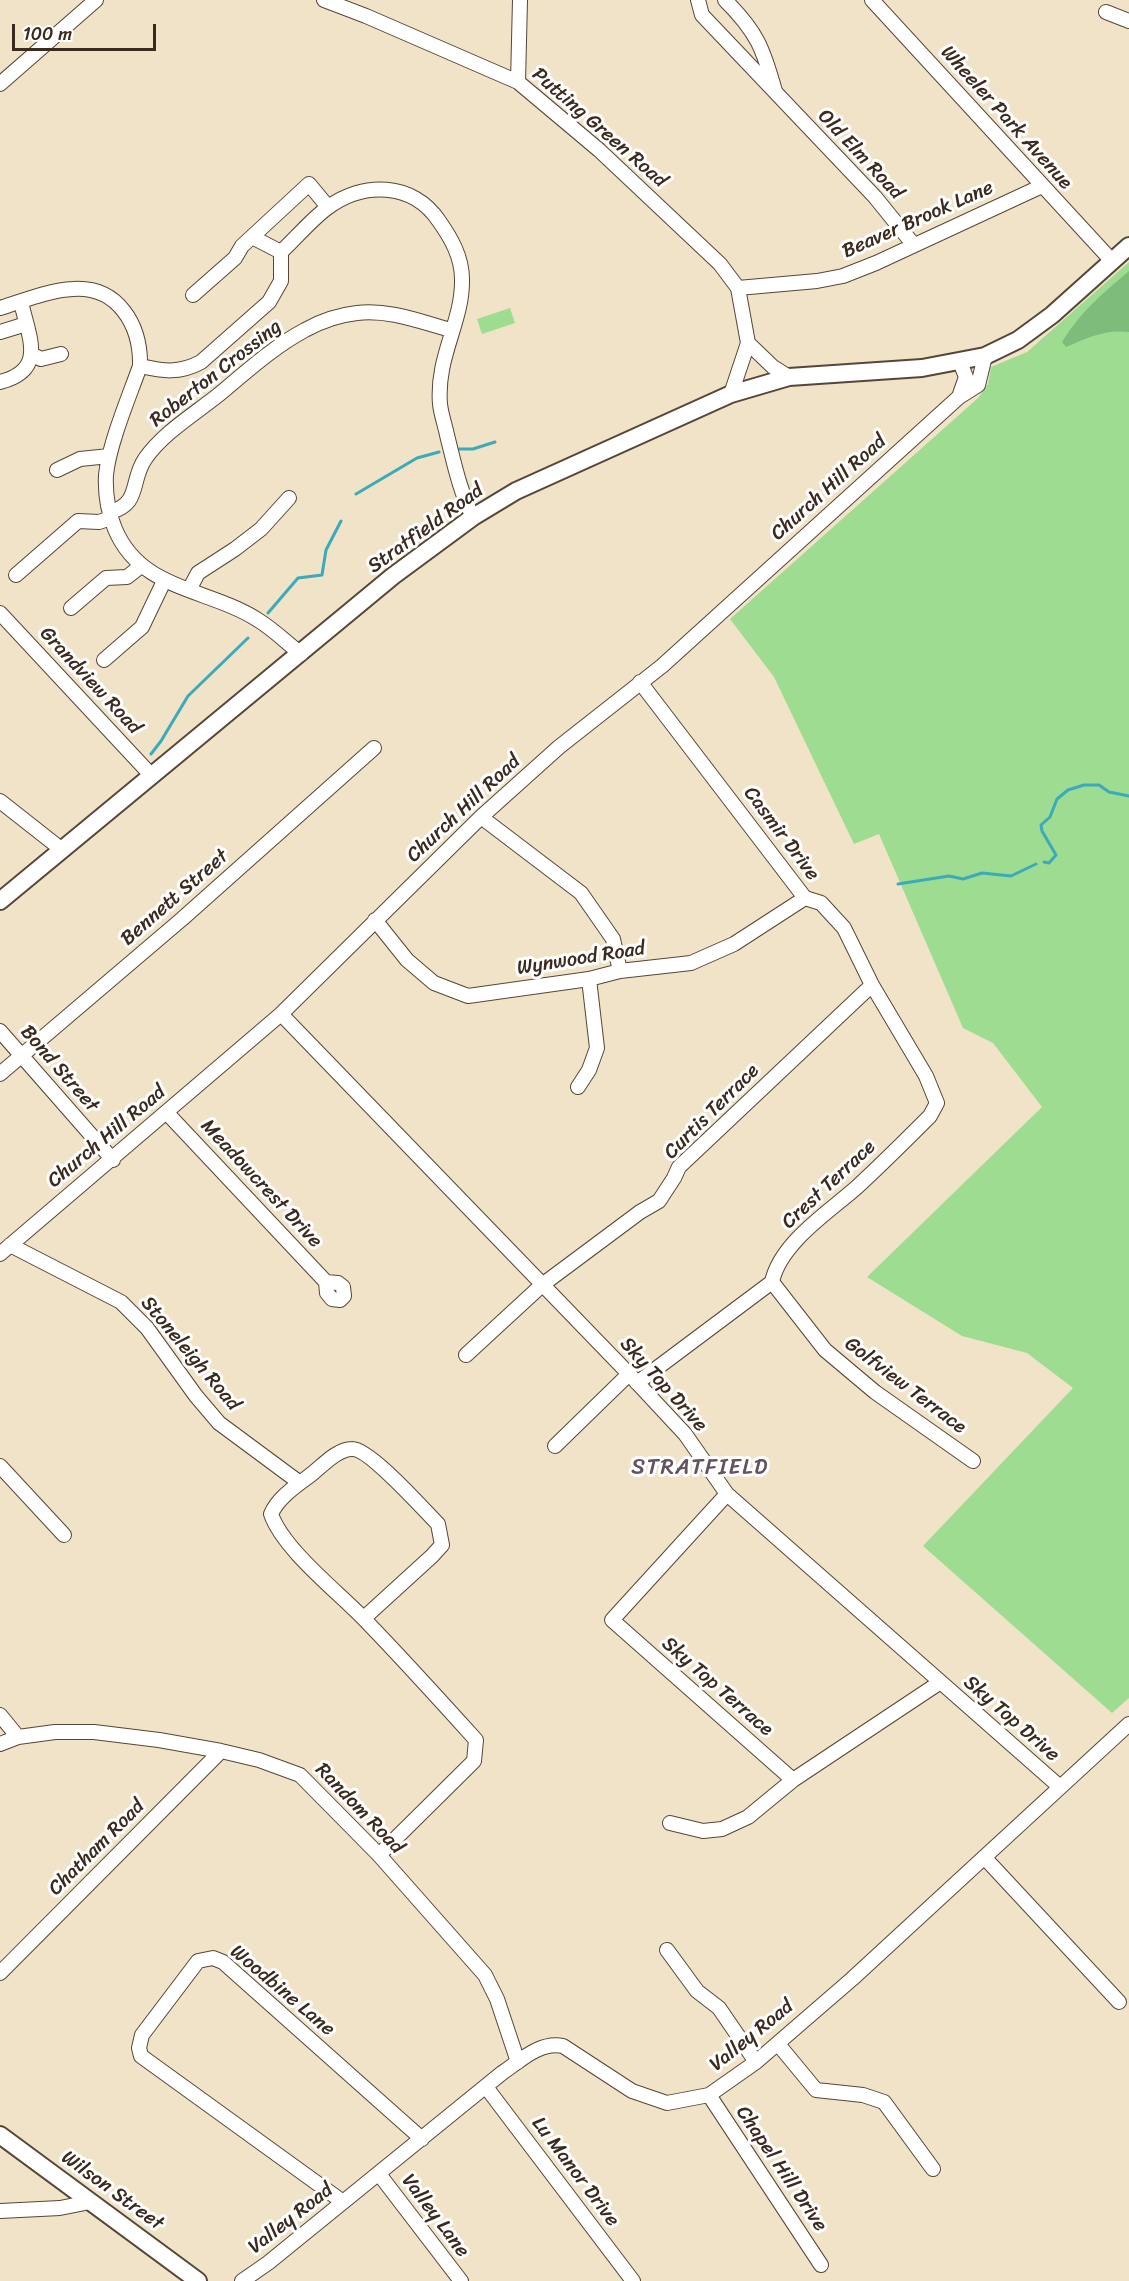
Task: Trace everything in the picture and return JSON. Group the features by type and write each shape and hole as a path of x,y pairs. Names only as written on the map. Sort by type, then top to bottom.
{"main road":[{"name":"Stratfield Road","path":"0,901 393,576 472,517 516,490 731,394 789,377 922,368 985,356 1018,340 1052,315 1129,246"},
{"name":"Wilson Street","path":"0,2135 198,2281"}],"street":[{"path":"0,64 5,79 96,0"},
{"name":"Putting Green Road","path":"324,0 518,82 599,150 720,264 738,288 748,343 731,394"},
{"path":"518,82 520,0"},
{"name":"Old Elm Road","path":"698,0 702,15 875,197 914,244"},
{"name":"Old Elm Road","path":"725,0 744,19 759,42 775,94"},
{"name":"Wheeler Park Avenue","path":"872,0 1112,261"},
{"path":"1106,12 1129,21"},
{"path":"193,295 309,184 328,207"},
{"name":"Beaver Brook Lane","path":"738,288 817,281 843,276 1042,186"},
{"path":"140,366 165,372 176,372 189,369 201,362 269,302 281,281 281,252 328,207 360,191 381,188 398,190 414,197 434,213 447,232 460,260 461,297 441,368 440,404 464,501 472,517"},
{"path":"252,237 281,252"},
{"path":"0,308 73,289 95,291 111,298 127,313 135,330 140,366 110,456 105,495 120,540 141,566 164,581 257,619 301,654"},
{"path":"0,382 16,378 26,371 33,355 21,302"},
{"name":"Roberton Crossing","path":"110,515 130,501 139,469 151,451 281,345 306,329 333,318 358,313 384,312 451,330"},
{"path":"0,332 26,324"},
{"path":"748,343 773,367 789,377"},
{"path":"33,355 41,359 61,354"},
{"name":"Church Hill Road","path":"5,1250 281,1014 481,817 559,747 662,666 960,397 978,385 985,356"},
{"path":"960,362 966,377 960,397"},
{"path":"57,470 80,459 110,456"},
{"path":"189,590 198,573 261,529 289,498"},
{"path":"16,575 78,521 99,522 110,515"},
{"path":"71,608 106,578 127,577 141,566"},
{"path":"104,660 142,627 164,581"},
{"name":"Grandview Road","path":"0,613 151,775"},
{"name":"Casmir Drive","path":"640,682 805,898 821,903 844,928 872,985 927,1076 937,1103"},
{"name":"Bennett Street","path":"0,1074 182,919 374,748"},
{"path":"0,801 61,849"},
{"path":"481,817 581,893 613,939 620,971"},
{"name":"Wynwood Road","path":"375,920 407,960 434,983 468,996 589,979 620,971 691,963 734,944 805,898"},
{"path":"578,1087 589,1070 597,1048 589,979"},
{"name":"Curtis Terrace","path":"466,1355 542,1285 640,1212 659,1201 679,1167 872,985"},
{"name":"Sky Top Drive","path":"281,1014 633,1378 685,1434 727,1494 939,1683 1060,1787"},
{"name":"Bond Street","path":"0,1032 113,1160"},
{"name":"Crest Terrace","path":"555,1446 633,1378 772,1282 775,1269 807,1229 857,1186 930,1116 937,1103"},
{"name":"Meadowcrest Drive","path":"167,1113 326,1281"},
{"name":"Stoneleigh Road","path":"5,1250 121,1302 147,1328 196,1396 219,1423 300,1483"},
{"name":"Golfview Terrace","path":"772,1282 825,1350 875,1392 973,1461"},
{"path":"363,1618 442,1545 438,1524 375,1461 353,1448 341,1452 276,1503 271,1514 274,1525 285,1541 363,1618 476,1740 474,1761 379,1855"},
{"path":"0,1466 64,1535"},
{"name":"Sky Top Terrace","path":"727,1494 612,1620 793,1780"},
{"path":"670,1823 703,1831 722,1829 748,1817 793,1780 939,1683"},
{"path":"0,1715 18,1737"},
{"name":"Valley Road","path":"242,2281 268,2263 486,2086 518,2062 542,2048 559,2045 572,2050 632,2091 668,2103 709,2095 778,2044 1129,1724"},
{"name":"Random Road","path":"0,1743 18,1737 55,1732 94,1732 221,1751 259,1760 300,1775 379,1855 485,1975 497,1999 518,2062"},
{"name":"Chatham Road","path":"0,1973 221,1751"},
{"path":"984,1857 1119,2002"},
{"path":"667,1950 697,1991 719,2008 756,2062"},
{"name":"Woodbine Lane","path":"343,2202 141,2056 139,2048 142,2035 198,1961 213,1958 223,1962 422,2139"},
{"path":"778,2044 816,2090 862,2095 884,2102 933,2169"},
{"name":"Lu Manor Drive","path":"486,2086 633,2281"},
{"name":"Chapel Hill Drive","path":"709,2095 821,2265"},
{"name":"Valley Lane","path":"379,2174 461,2281"},
{"path":"0,2211 60,2208 90,2202"}],"green space":[{"path":"1129,262 1129,1698 1112,1713 923,1546 1073,1388 1027,1353 962,1336 867,1277 1042,1107 993,1043 963,1028 879,834 854,844 774,677 730,619 978,398 988,384 991,367 1027,352"},
{"path":"1129,271 1129,332 1104,333 1066,347 1062,342 1084,312"},
{"path":"510,308 515,323 482,334 477,319"}],"waterway":[{"path":"459,449 473,449 495,442"},
{"path":"356,494 417,458 439,452"},
{"path":"268,613 298,578 322,575 326,550 341,521"},
{"path":"151,754 188,696 248,638"},
{"path":"1044,862 1049,863 1056,855 1041,825 1050,817 1057,799 1068,790 1084,785 1099,785 1109,792 1129,796"},
{"path":"898,884 949,876 963,879 982,873 1011,876 1036,864"}],"district":[{"name":"STRATFIELD","path":"700,1468"}]}
